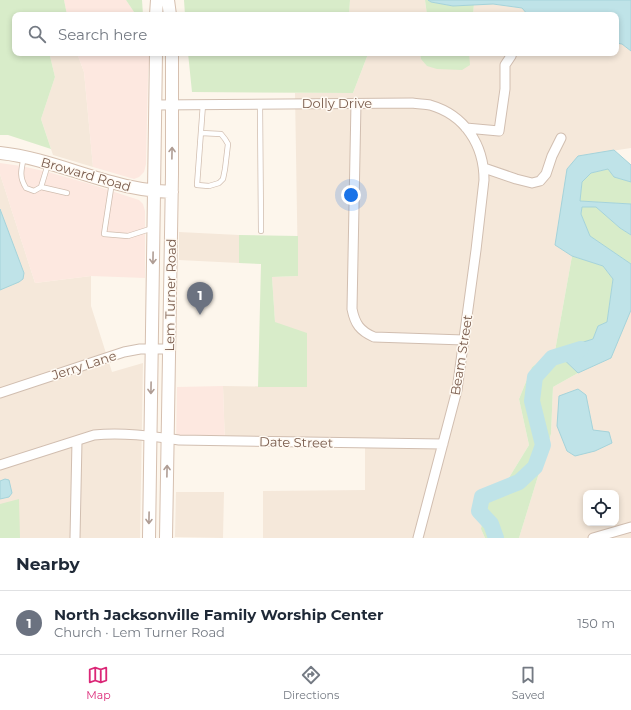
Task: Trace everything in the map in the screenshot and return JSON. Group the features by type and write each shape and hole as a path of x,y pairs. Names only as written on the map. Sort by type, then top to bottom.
{"main road":[{"path":"156,12 157,0"},
{"path":"168,0 170,12"},
{"name":"Lem Turner Road","path":"149,538 156,56"},
{"name":"Lem Turner Road","path":"166,538 172,192 172,56"},
{"name":"Broward Road","path":"0,153 25,157 142,189 172,192"}],"street":[{"path":"466,128 499,131 505,89 505,65 511,56"},
{"name":"Dolly Drive","path":"156,105 356,103 412,103 430,105 447,112 466,128 478,144 484,168"},
{"path":"356,103 352,309 354,318 365,334 374,337 464,340"},
{"path":"484,168 532,183 540,181 546,174 552,156 561,138"},
{"name":"Beam Street","path":"418,538 457,390 476,250 484,168"},
{"name":"Jerry Lane","path":"0,393 124,352 140,349 169,348"},
{"name":"Date Street","path":"0,465 94,435 104,434 139,435 179,440 443,444"},
{"path":"75,538 77,441"},
{"path":"593,538 631,527"}],"lane":[{"path":"201,133 221,134 228,144 226,169 223,179 219,184 209,186 197,185 203,104"},
{"path":"260,104 261,231"},
{"path":"25,157 21,170 22,178 26,188 34,191 40,187 48,163"},
{"path":"112,182 104,234 128,236 154,228"},
{"path":"40,187 67,193"}],"shaded area":[{"path":"64,0 126,0 134,12 66,12"},
{"path":"350,0 425,0 427,12 349,12"},
{"path":"474,4 493,4 522,8 525,12 473,12"},
{"path":"619,44 631,51 631,148 578,156 555,245 572,256 555,351 532,367 519,399 529,445 507,481 480,492 481,529 485,538 263,538 263,491 365,490 365,446 225,445 223,386 307,387 275,322 272,277 298,276 295,93 353,93 367,56 420,56 421,59 469,65 469,56 619,56"},
{"path":"50,56 78,56 84,72 93,167 53,155 41,119 55,77"},
{"path":"78,56 150,56 146,164 144,172 139,177 134,179 93,167 84,72"},
{"path":"0,163 48,172 139,200 143,204 145,211 145,278 91,276 35,283 0,174"},
{"path":"0,174 35,283 91,276 91,306 112,372 143,363 140,538 0,538"},
{"path":"179,232 239,235 239,263 179,260"},
{"path":"631,310 631,538 519,538 551,434 553,387 578,373 611,358"},
{"path":"223,386 225,445 176,445 177,387"},
{"path":"176,492 224,492 223,538 175,537"}],"green space":[{"path":"0,0 64,0 66,12 12,12 12,56 50,56 55,77 41,119 51,149 8,135 0,135"},
{"path":"126,0 142,0 143,12 134,12"},
{"path":"184,0 350,0 349,12 185,12"},
{"path":"425,0 453,6 474,4 473,12 427,12"},
{"path":"188,56 367,56 353,93 192,92"},
{"path":"420,56 469,56 470,65 462,70 437,69 427,66 421,59"},
{"path":"608,169 614,177 631,182 631,204 580,201 582,182 591,173"},
{"path":"582,207 596,207 620,228 631,235 631,264 590,236 581,214"},
{"path":"239,235 298,236 298,276 272,277 275,322 307,333 307,387 258,387 261,264 239,263"},
{"path":"572,256 603,266 613,279 607,322 598,326 593,339 555,351"},
{"path":"555,351 578,373 553,387 551,434 519,538 485,538 481,529 482,522 473,504 480,492 507,481 529,445 519,399 532,367"},
{"path":"19,499 20,538 0,538 0,504"}],"water":[{"path":"428,0 631,0 631,51 619,44 619,12 525,12 522,8 493,4 453,6 431,2"},
{"path":"614,150 631,165 631,182 614,177 608,169 591,173 582,182 580,201 631,204 631,235 620,228 596,207 582,207 581,214 590,236 631,264 631,310 611,358 578,373 555,351 593,339 598,326 607,322 613,279 603,266 572,256 555,245 567,169 578,156"},
{"path":"0,209 24,273 23,279 19,282 0,290"},
{"path":"578,389 586,395 593,430 609,432 612,443 595,451 575,456 567,451 557,426 559,396"},
{"path":"5,479 9,480 12,493 9,497 0,499 0,481"}],"waterway":[{"path":"496,538 491,524 479,511 482,497 519,482 535,467 543,445 532,401 535,377 552,358 581,349"}],"place":[{"name":"North Jacksonville Family Worship Center","path":"200,315"}]}
